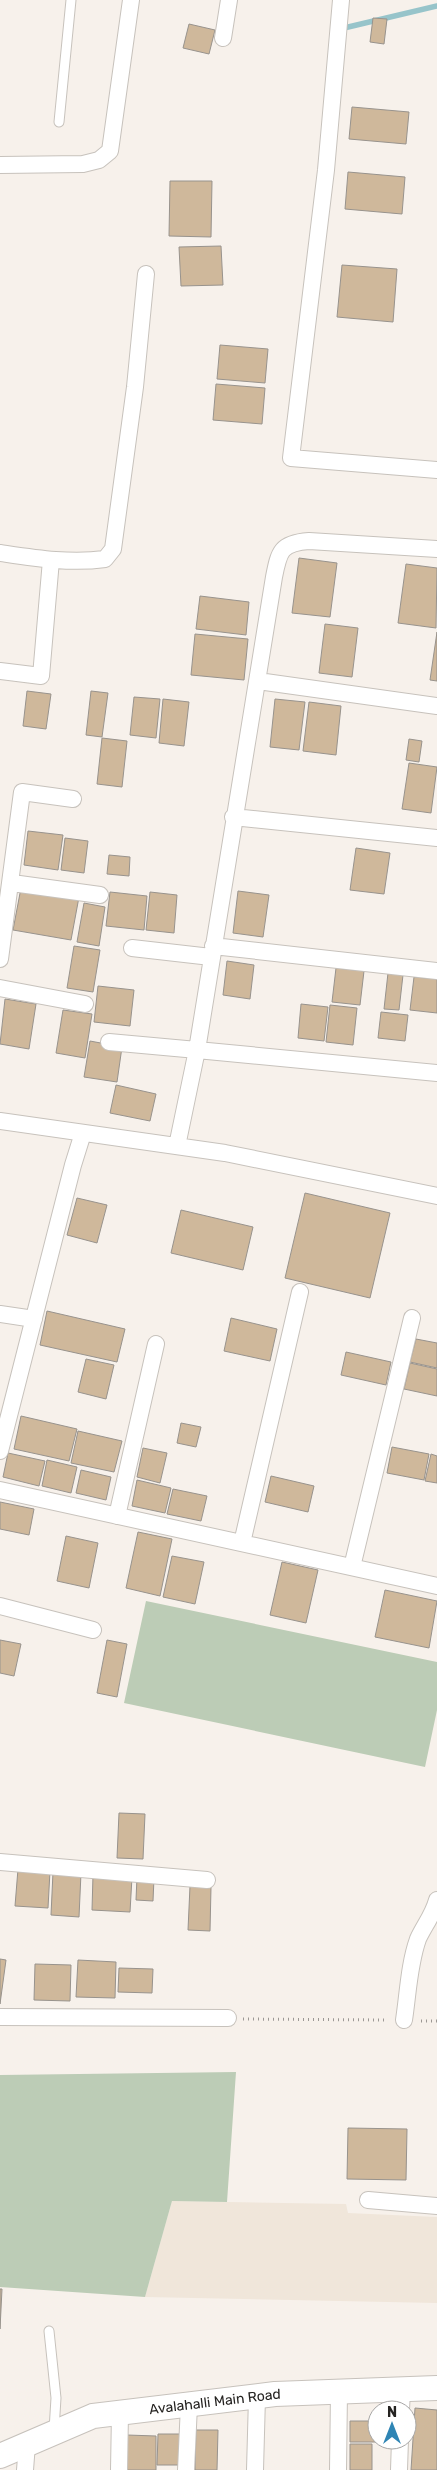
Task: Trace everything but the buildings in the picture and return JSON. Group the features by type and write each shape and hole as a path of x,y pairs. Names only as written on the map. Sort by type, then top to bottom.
{"main road":[{"name":"Avalahalli Main Road","path":"0,2456 92,2416 257,2397 339,2392 401,2400 437,2388"}],"street":[{"path":"0,165 83,164 99,160 110,150 131,0"},
{"path":"223,38 229,0"},
{"path":"342,0 326,170 291,458 437,470"},
{"path":"0,553 51,560 105,559 113,549 135,387 146,274"},
{"path":"177,1146 197,1050 278,557 283,548 292,542 309,540 437,548"},
{"path":"0,670 41,676 51,560"},
{"path":"258,681 437,706"},
{"path":"0,959 12,883 22,792 73,799"},
{"path":"234,817 437,838"},
{"path":"12,883 100,895"},
{"path":"132,948 212,952 437,971"},
{"path":"0,988 85,1004"},
{"path":"109,1042 437,1073"},
{"path":"0,1121 225,1153 437,1196"},
{"path":"0,1451 73,1165 83,1133"},
{"path":"242,1543 300,1292"},
{"path":"0,1314 34,1320"},
{"path":"352,1567 412,1318"},
{"path":"117,1516 156,1344"},
{"path":"0,1490 437,1586"},
{"path":"0,1606 92,1630"},
{"path":"0,1862 207,1880"},
{"path":"404,2020 412,1960 419,1938 433,1912 437,1900"},
{"path":"0,2017 228,2018"},
{"path":"368,2200 437,2206"},
{"path":"338,2470 339,2392"},
{"path":"256,2470 257,2397"},
{"path":"186,2470 188,2405"},
{"path":"119,2470 120,2413"},
{"path":"25,2470 26,2444"},
{"path":"399,2470 400,2450"}],"lane":[{"path":"59,122 71,0"},
{"path":"49,2331 56,2398 54,2432"}],"path":[{"path":"228,2018 437,2021"}],"shaded area":[{"path":"172,2201 346,2204 348,2213 437,2217 437,2303 145,2297"}],"green space":[{"path":"146,1601 437,1662 437,1710 425,1767 124,1703"},
{"path":"236,2072 227,2202 172,2201 145,2297 0,2287 0,2075"}],"waterway":[{"path":"344,28 437,6"}]}
